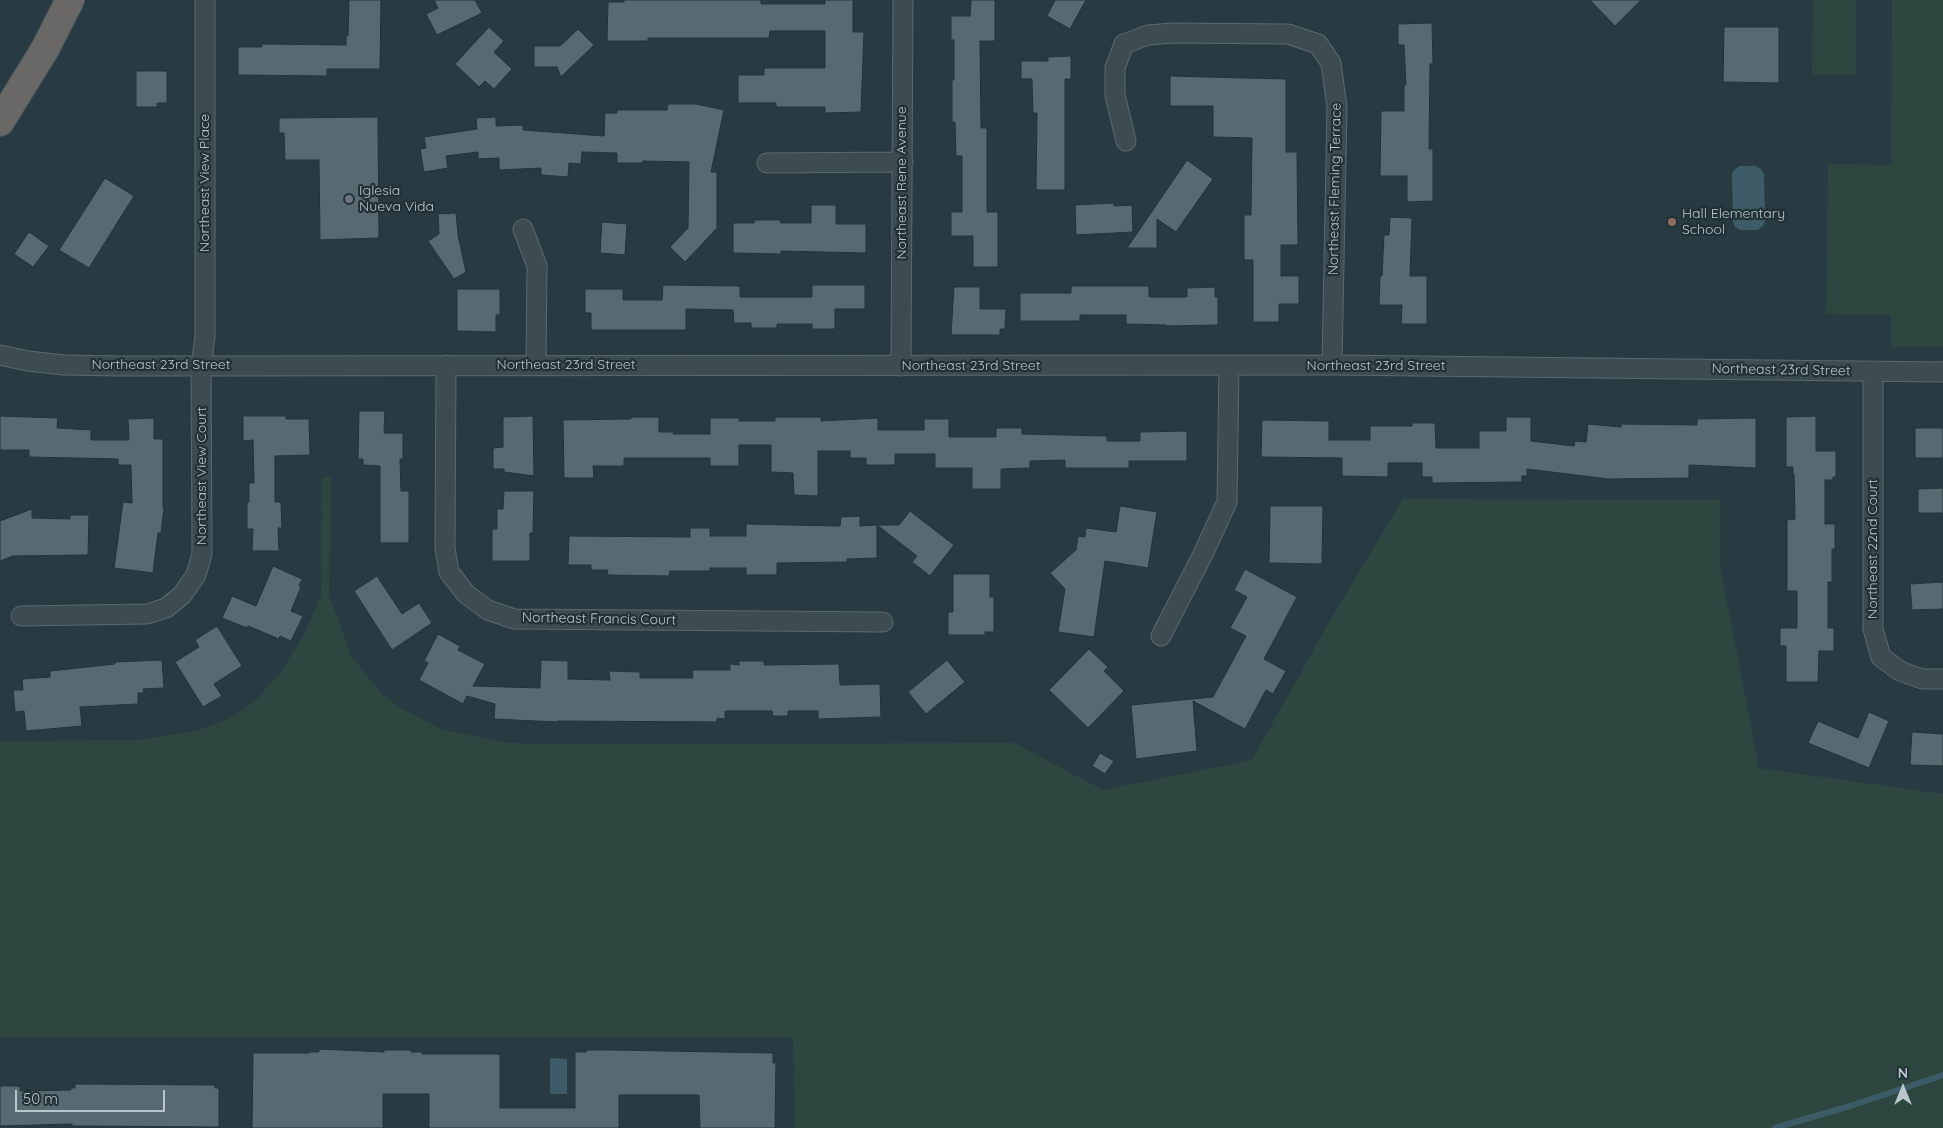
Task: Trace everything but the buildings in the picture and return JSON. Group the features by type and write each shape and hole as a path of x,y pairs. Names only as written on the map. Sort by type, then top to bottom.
{"highway":[{"path":"0,122 45,49 70,0"}],"street":[{"name":"Northeast View Place","path":"201,366 205,337 205,0"},
{"name":"Northeast Rene Avenue","path":"901,366 903,0"},
{"name":"Northeast Fleming Terrace","path":"1126,140 1115,95 1115,68 1124,44 1148,35 1173,33 1288,34 1318,44 1331,63 1337,107 1332,365"},
{"path":"767,164 903,162"},
{"path":"523,229 537,266 536,365"},
{"name":"Northeast 23rd Street","path":"0,355 28,361 64,364 201,366 446,364 1332,365 1943,372"},
{"name":"Northeast Francis Court","path":"446,364 445,548 449,572 466,594 488,610 514,618 883,622"},
{"name":"Northeast View Court","path":"22,616 147,614 166,608 182,595 196,575 202,554 201,366"},
{"path":"1161,636 1227,502 1229,366"},
{"name":"Northeast 22nd Court","path":"1873,371 1873,629 1881,657 1900,671 1922,679 1943,679"}],"green space":[{"path":"1813,0 1856,0 1856,75 1812,75"},
{"path":"1892,0 1943,0 1943,347 1891,347 1891,315 1826,314 1828,164 1891,165"},
{"path":"322,477 331,477 329,595 351,656 383,695 402,709 443,730 510,743 1014,743 1103,790 1252,760 1332,617 1403,499 1720,500 1720,565 1759,768 1943,794 1943,1128 795,1128 793,1038 0,1038 0,741 137,740 196,731 231,718 255,701 280,673 304,635 321,595"}],"water":[{"path":"1740,166 1755,166 1761,169 1764,174 1765,221 1758,230 1740,230 1735,227 1733,222 1732,174"},
{"path":"550,1058 567,1059 567,1094 550,1094"}],"waterway":[{"path":"1775,1128 1850,1106 1943,1075"}],"place":[{"name":"Iglesia Nueva Vida","path":"349,199"},
{"name":"Hall Elementary School","path":"1672,222"}]}
